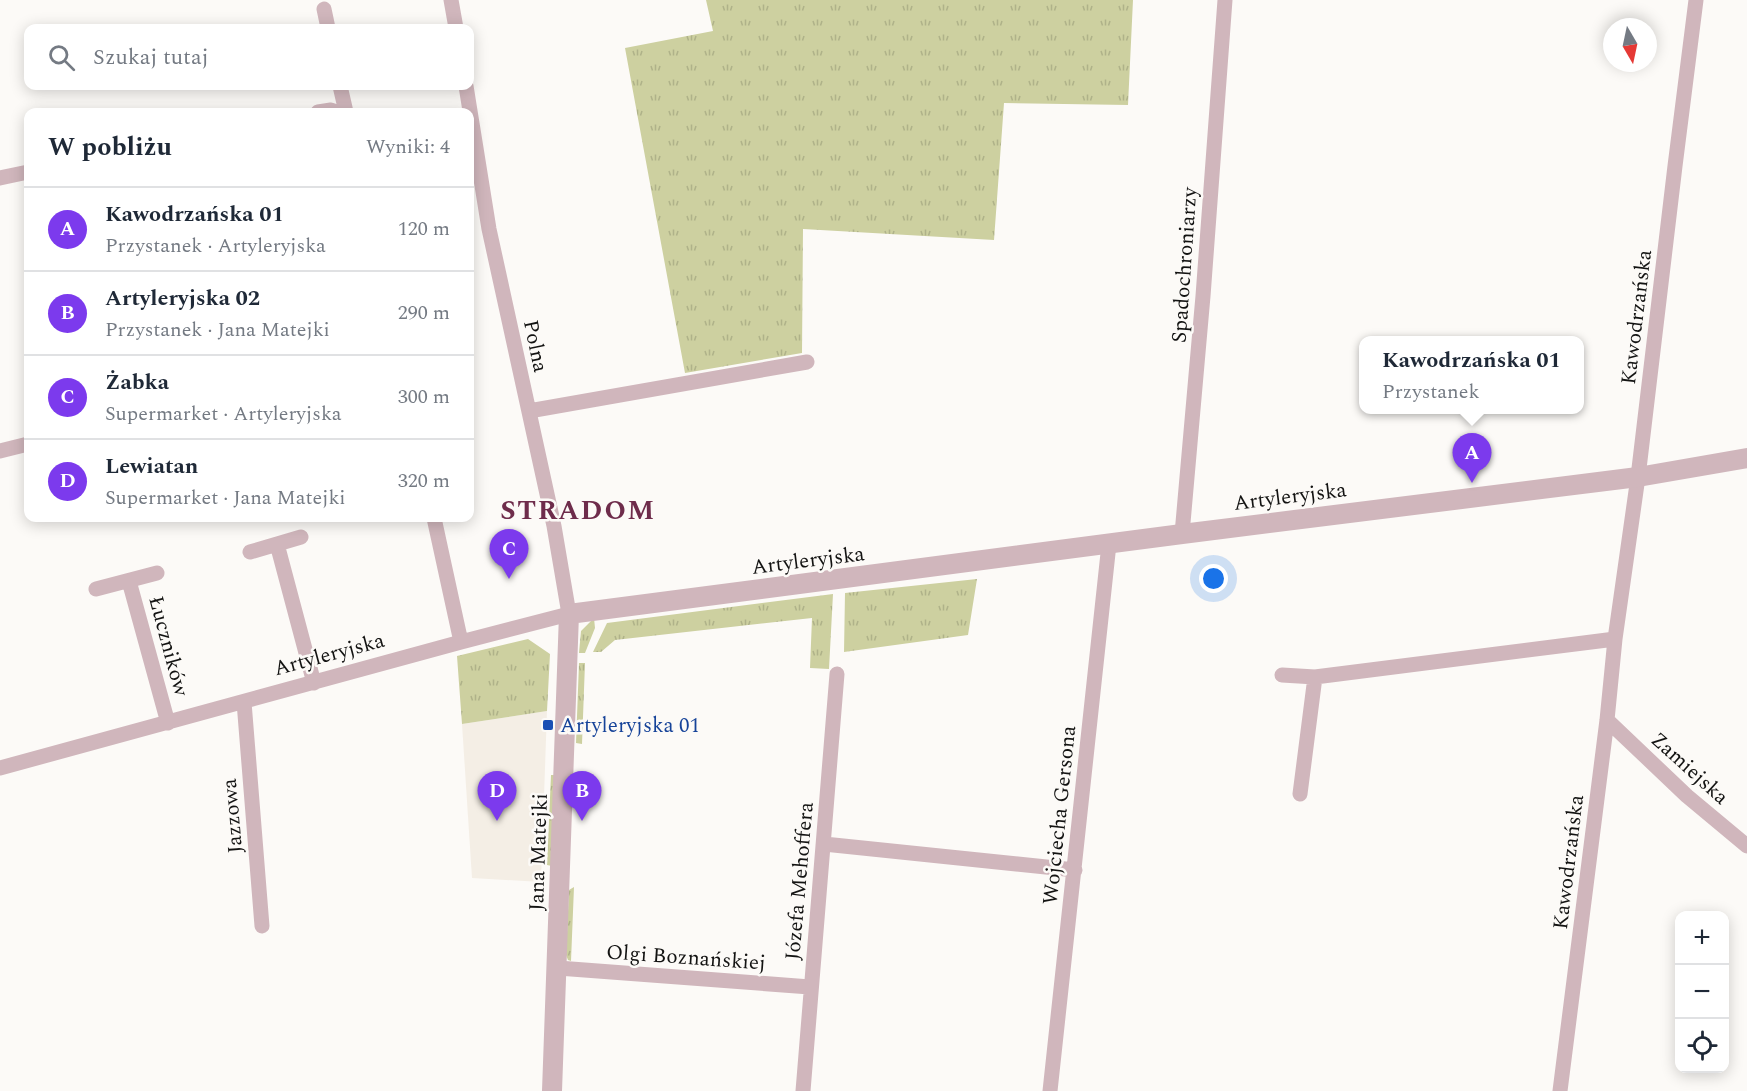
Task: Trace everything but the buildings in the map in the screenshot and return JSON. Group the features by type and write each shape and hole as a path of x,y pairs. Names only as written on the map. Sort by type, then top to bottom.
{"street":[{"path":"451,0 455,24"},
{"name":"Spadochroniarzy","path":"1182,534 1203,296 1225,0"},
{"name":"Kawodrzańska","path":"1560,1091 1696,0"},
{"path":"324,9 327,24"},
{"path":"341,90 345,108"},
{"name":"Polna","path":"466,90 469,108"},
{"name":"Polna","path":"474,140 489,229 554,526 569,614"},
{"path":"0,178 24,173"},
{"path":"529,411 807,362"},
{"path":"0,451 24,445"},
{"name":"Artyleryjska","path":"0,768 569,614 1638,477 1747,458"},
{"path":"435,522 461,642"},
{"path":"250,552 301,537"},
{"path":"277,544 314,683"},
{"name":"Wojciecha Gersona","path":"1050,1091 1109,544"},
{"name":"Łuczników","path":"96,589 158,573"},
{"name":"Łuczników","path":"129,581 168,723"},
{"name":"Jana Matejki","path":"552,1091 569,614"},
{"path":"1282,675 1315,677 1615,639"},
{"name":"Józefa Mehoffera","path":"803,1091 837,674"},
{"path":"1300,794 1315,677"},
{"name":"Jazzowa","path":"244,702 262,926"},
{"name":"Zamiejska","path":"1607,720 1687,796 1747,846"},
{"path":"824,844 1075,870"},
{"name":"Olgi Boznańskiej","path":"558,968 810,987"}],"shaded area":[{"path":"547,711 541,882 472,878 462,724"}],"green space":[{"path":"706,0 1133,0 1128,105 1004,103 994,240 803,229 802,353 685,373 625,48 713,31"},
{"path":"977,579 968,635 844,652 845,593"},
{"path":"833,594 829,669 810,668 812,618 615,640 601,652 593,652 607,623"},
{"path":"594,618 595,628 585,653 579,653 581,631"},
{"path":"528,639 550,654 547,711 462,724 457,656"},
{"path":"579,663 585,663 582,744 576,743"},
{"path":"551,775 556,775 552,866 547,865"},
{"path":"574,887 571,961 566,955 569,890"}],"place":[{"name":"Kawodrzańska 01","path":"1472,483"},
{"name":"Żabka","path":"509,579"},
{"name":"Artyleryjska 01","path":"548,725"},
{"name":"Lewiatan","path":"497,821"},
{"name":"Artyleryjska 02","path":"582,821"}],"district":[{"name":"STRADOM","path":"578,510"}]}
